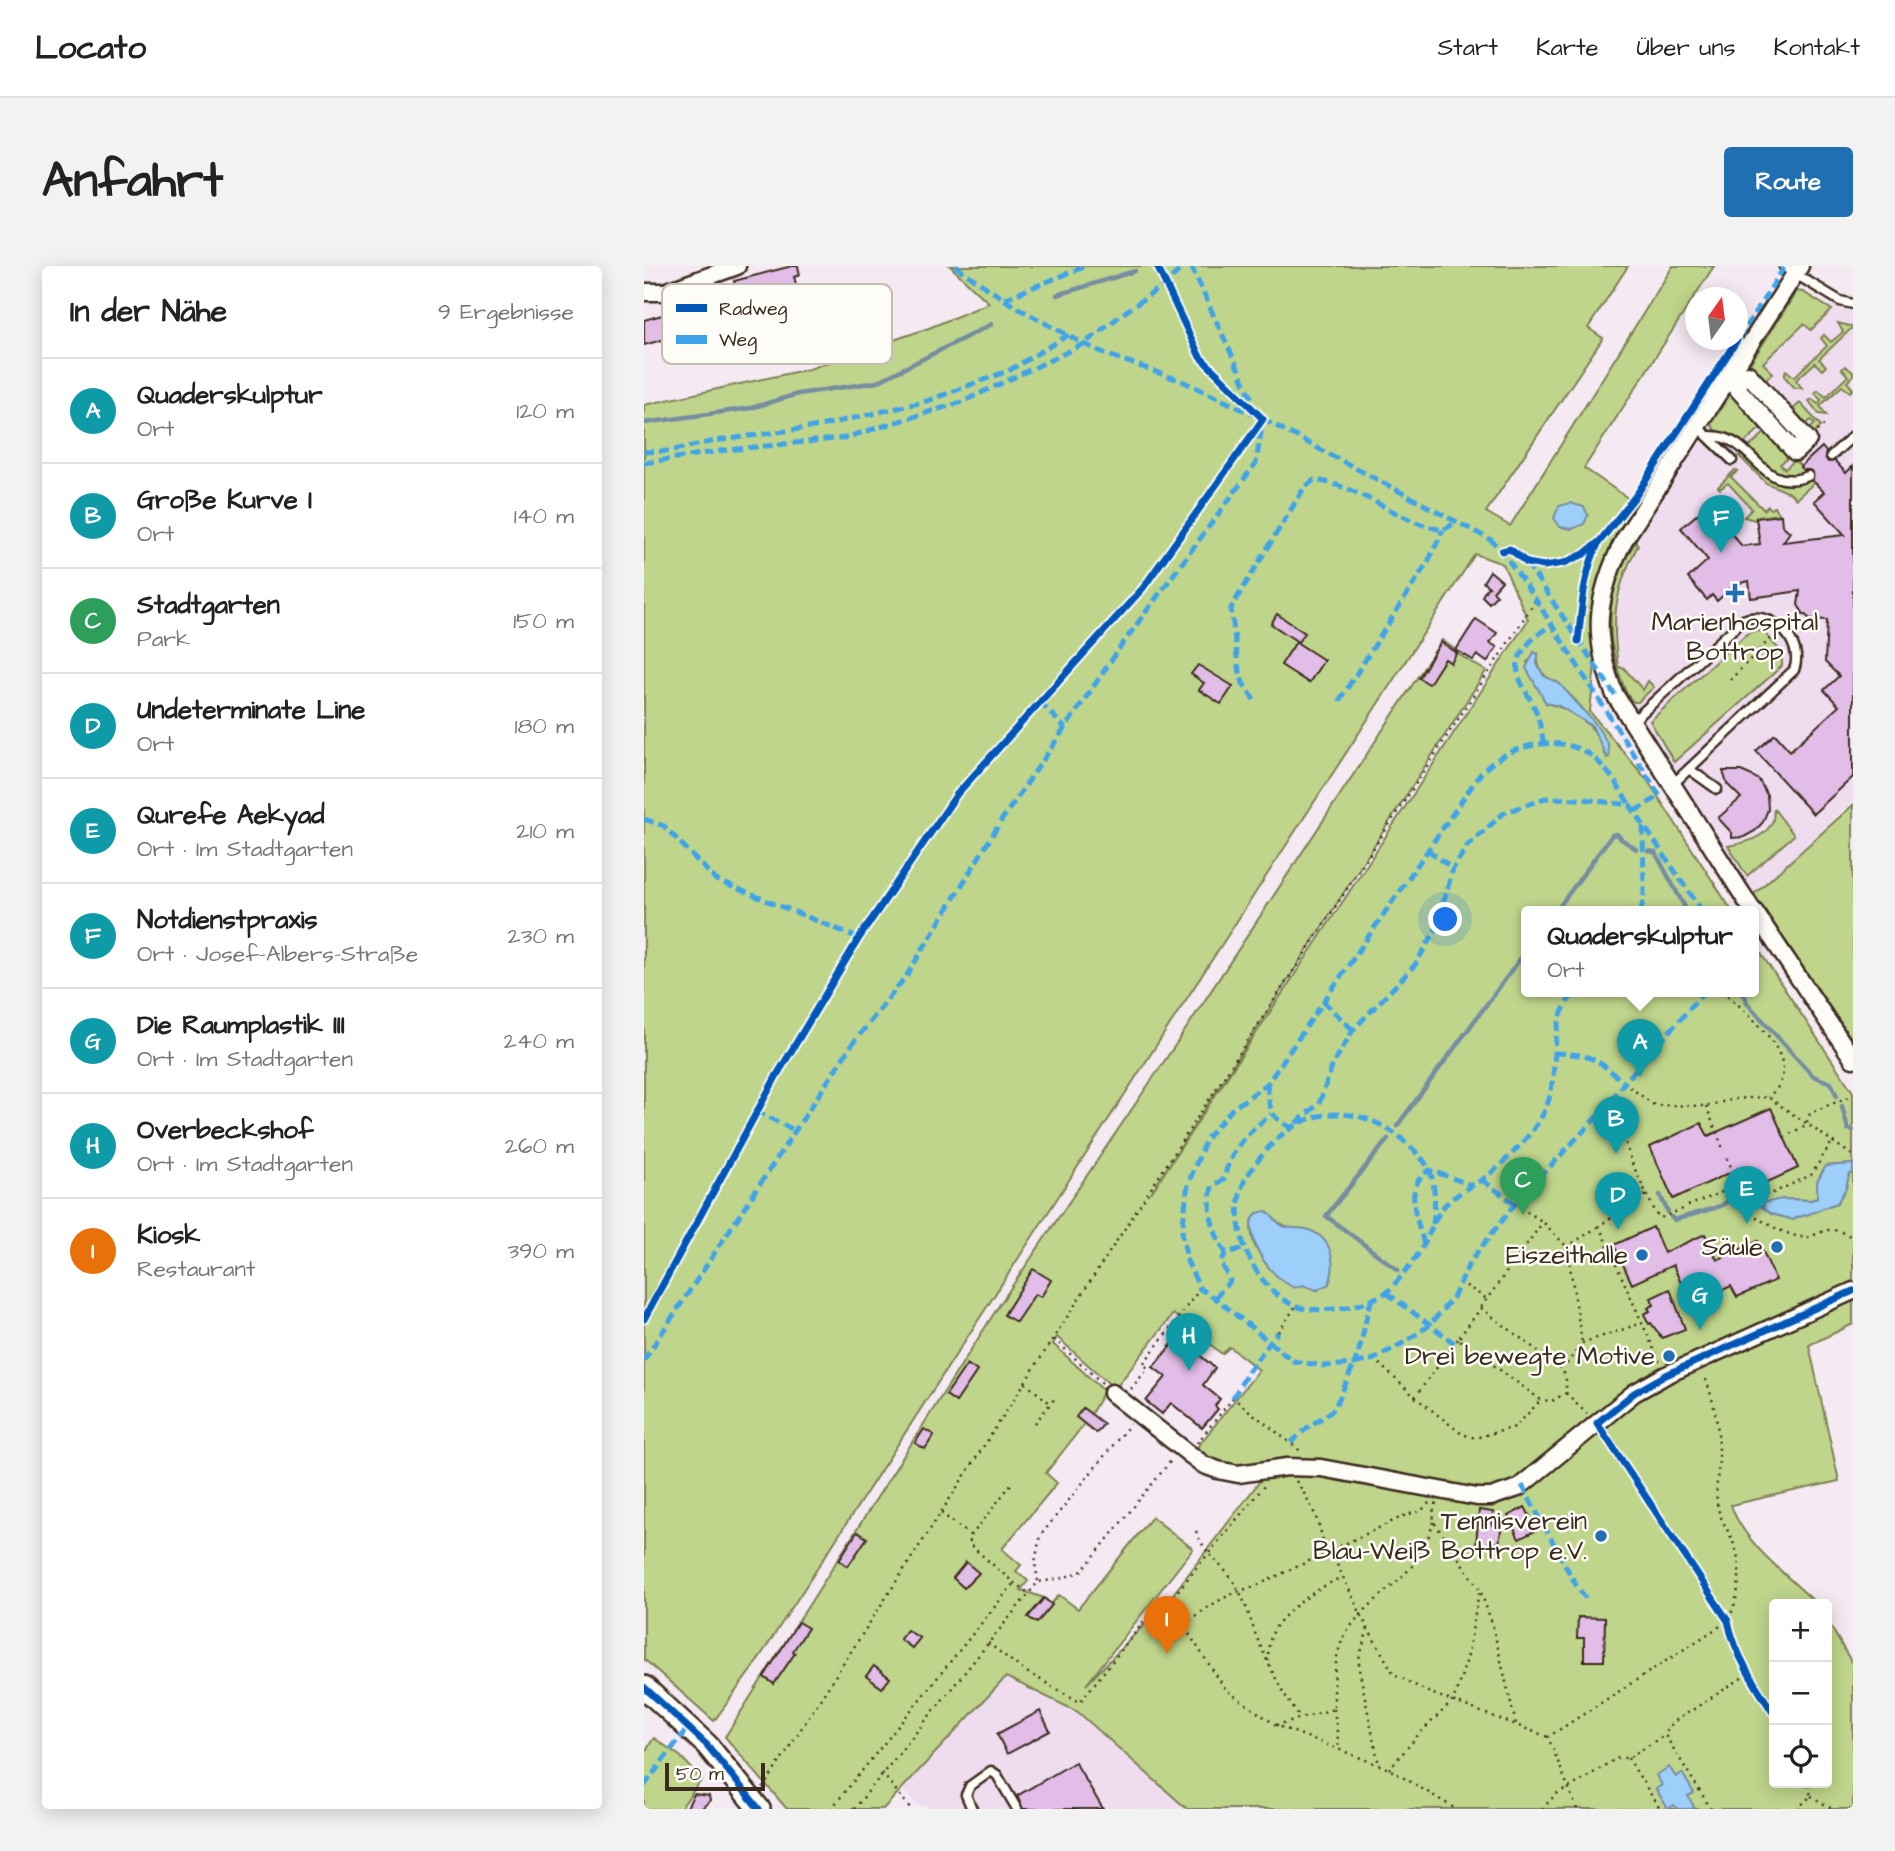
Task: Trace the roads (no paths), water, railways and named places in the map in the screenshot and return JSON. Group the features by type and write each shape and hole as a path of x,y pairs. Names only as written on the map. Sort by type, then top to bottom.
{"main road":[{"path":"644,1687 707,1745 757,1806"}],"street":[{"path":"687,284 737,266"},
{"path":"1751,906 1615,695 1605,669 1599,619 1602,594 1611,566 1624,540 1793,269"},
{"path":"644,292 662,292"},
{"path":"1748,373 1808,440 1795,452 1735,386 1748,373"},
{"path":"1759,918 1853,1059"},
{"path":"1117,1396 1204,1465 1218,1470 1238,1474 1287,1467 1321,1468 1477,1497 1491,1497 1518,1488 1634,1393 1666,1375 1853,1291"}],"lane":[{"path":"1793,269 1840,301 1853,304"},
{"path":"1696,425 1732,460"},
{"path":"1708,436 1737,442 1764,471 1776,479 1796,481 1808,476"},
{"path":"1831,456 1853,436"},
{"path":"1632,722 1744,620 1759,617 1775,623 1792,642 1796,652 1794,670 1673,784"},
{"path":"1689,769 1717,789"},
{"path":"972,1809 966,1795 970,1786 991,1771 997,1775 1017,1809"}],"water":[{"path":"1570,503 1584,507 1588,515 1584,524 1572,529 1560,527 1554,518 1559,506"},
{"path":"1534,652 1538,654 1537,664 1544,676 1559,683 1595,723 1608,744 1607,758 1592,726 1559,706 1546,703 1526,668"},
{"path":"1853,1164 1853,1172 1849,1175 1846,1188 1837,1203 1794,1220 1771,1214 1758,1204 1783,1199 1817,1198 1817,1182 1826,1166"},
{"path":"1266,1211 1283,1226 1306,1229 1322,1238 1332,1259 1329,1284 1317,1290 1302,1285 1294,1288 1270,1269 1258,1252 1251,1222 1257,1213"},
{"path":"1669,1767 1676,1777 1682,1773 1694,1793 1688,1796 1694,1807 1691,1809 1677,1809 1674,1805 1668,1809 1656,1789 1662,1785 1656,1775"}],"waterway":[{"path":"1057,295 1135,271"},
{"path":"644,423 751,408 798,394 877,382 992,324"},
{"path":"1560,906 1612,835 1617,834 1636,849"},
{"path":"1648,851 1655,852 1684,906"},
{"path":"1397,1126 1521,958"},
{"path":"1745,997 1747,1003 1813,1076 1831,1083 1837,1096"},
{"path":"1842,1106 1848,1129 1853,1130"},
{"path":"1388,1139 1326,1216 1398,1270"},
{"path":"1660,1195 1668,1212"},
{"path":"1671,1217 1674,1220 1721,1206 1736,1195 1763,1206"}],"place":[{"name":"Notdienstpraxis","path":"1721,553"},
{"name":"Marienhospital Bottrop","path":"1735,593"},
{"name":"Quaderskulptur","path":"1640,1077"},
{"name":"Große Kurve I","path":"1616,1154"},
{"name":"Stadtgarten","path":"1523,1215"},
{"name":"Qurefe Aekyad","path":"1747,1224"},
{"name":"Undeterminate Line","path":"1618,1230"},
{"name":"Säule","path":"1777,1247"},
{"name":"Eiszeithalle","path":"1642,1255"},
{"name":"Die Raumplastik III","path":"1700,1330"},
{"name":"Drei bewegte Motive","path":"1669,1356"},
{"name":"Overbeckshof","path":"1189,1371"},
{"name":"Tennisverein Blau-Weiß Bottrop e.V.","path":"1601,1536"},
{"name":"Kiosk","path":"1167,1654"}]}
